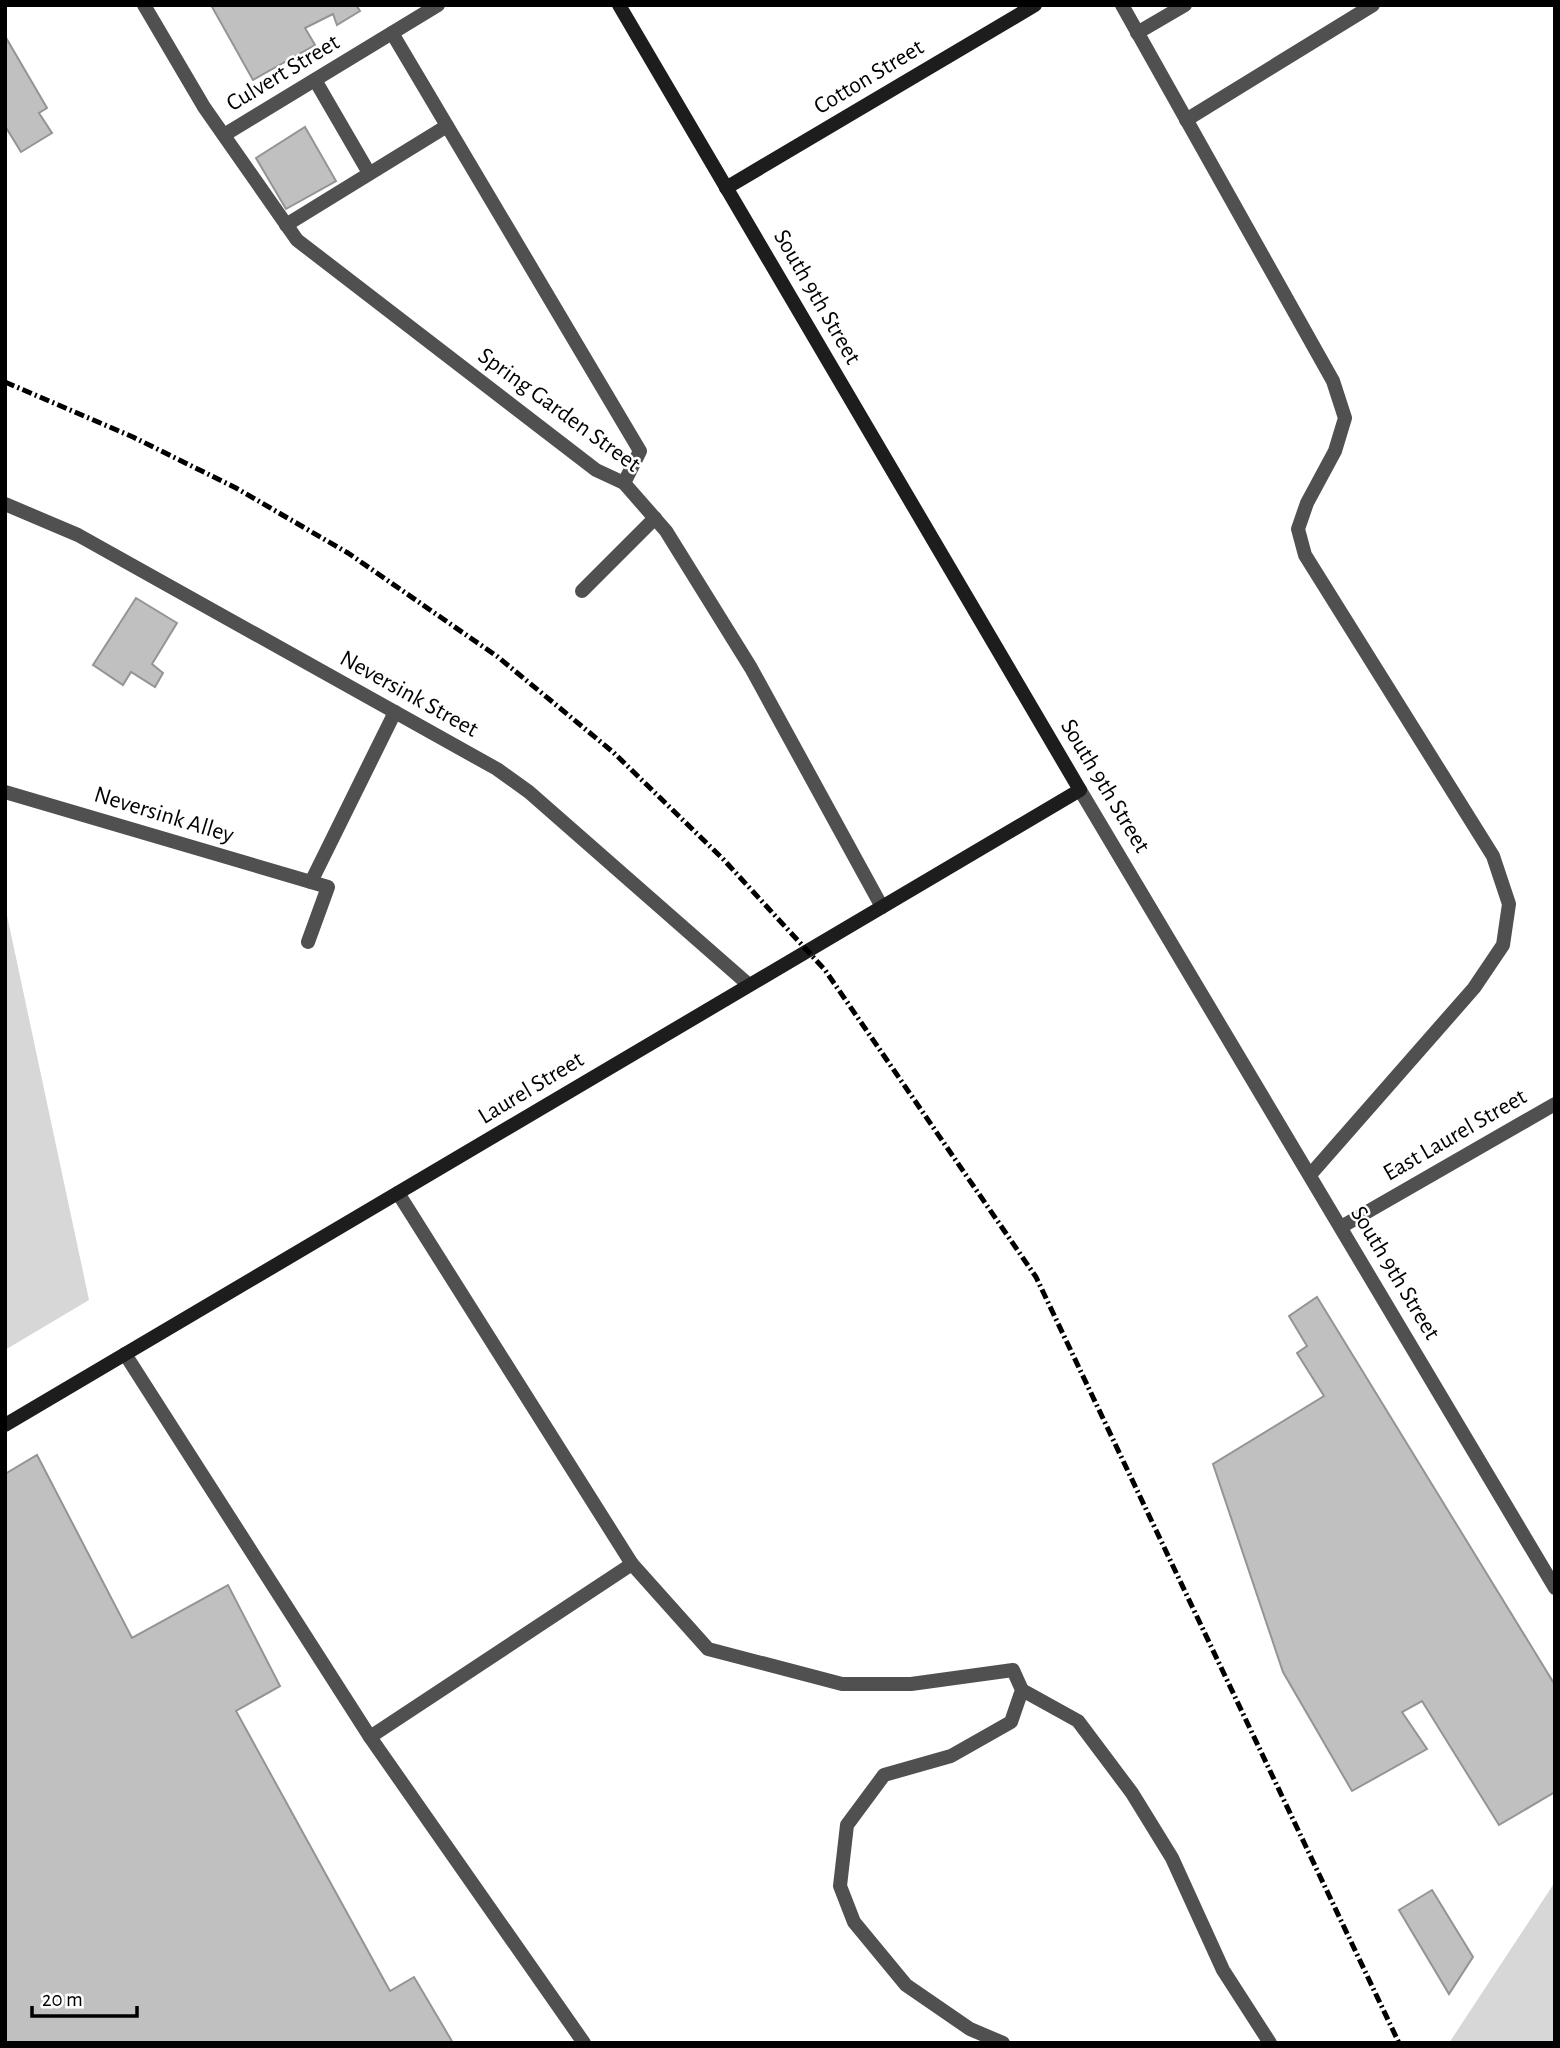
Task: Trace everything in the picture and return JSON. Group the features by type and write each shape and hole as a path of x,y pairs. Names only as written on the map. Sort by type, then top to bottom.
{"street":[{"name":"Spring Garden Street","path":"144,5 224,135 297,240 596,470 624,483 655,518 751,667 882,907"},
{"name":"Culvert Street","path":"224,135 392,33 422,9 438,5"},
{"name":"South 9th Street","path":"619,5 1080,790 1555,1588"},
{"name":"Cotton Street","path":"726,188 1035,5"},
{"path":"1122,5 1333,381 1345,418 1335,451 1307,503 1298,529 1305,555 1493,856 1509,904 1503,944 1474,988 1310,1175"},
{"path":"1138,33 1185,5"},
{"path":"1186,120 1373,5"},
{"path":"392,33 640,451 624,483"},
{"path":"314,80 369,173"},
{"path":"286,225 447,126"},
{"name":"Neversink Street","path":"5,504 78,535 497,769 529,792 749,985"},
{"path":"582,591 655,518"},
{"path":"308,942 328,887 311,882 395,712"},
{"name":"Laurel Street","path":"5,1425 1080,790"},
{"name":"Neversink Alley","path":"5,792 311,882"},
{"name":"East Laurel Street","path":"1341,1227 1555,1104"},
{"path":"398,1193 632,1564 708,1649 842,1684 911,1684 1013,1670 1022,1690 1078,1721 1132,1793 1172,1858 1223,1970 1270,2043"},
{"path":"125,1354 370,1738 584,2043"},
{"path":"370,1738 632,1564"},
{"path":"1003,2043 970,2029 906,1985 854,1922 840,1886 847,1825 884,1776 951,1756 1011,1722 1022,1690"}],"shaded area":[{"path":"5,906 89,1300 5,1350"},
{"path":"1555,1882 1555,2043 1449,2043"}],"building":[{"path":"211,5 356,5 360,11 337,25 333,14 305,28 315,45 253,80"},
{"path":"5,36 47,108 39,113 52,133 21,152 5,126"},
{"path":"305,127 336,181 286,209 256,158"},
{"path":"136,598 177,623 152,664 163,673 155,687 131,672 123,685 93,665"},
{"path":"1317,1297 1555,1685 1555,1792 1499,1825 1422,1701 1402,1712 1427,1749 1352,1791 1283,1672 1213,1464 1324,1396 1297,1353 1307,1346 1289,1316"},
{"path":"37,1455 132,1638 228,1585 280,1686 236,1711 390,1991 414,1977 453,2043 5,2043 5,1474"},
{"path":"1432,1890 1473,1957 1449,1994 1399,1910"}],"railway":[{"path":"5,382 133,437 236,488 348,553 498,657 613,752 724,860 825,970 1036,1277 1399,2043"}]}
